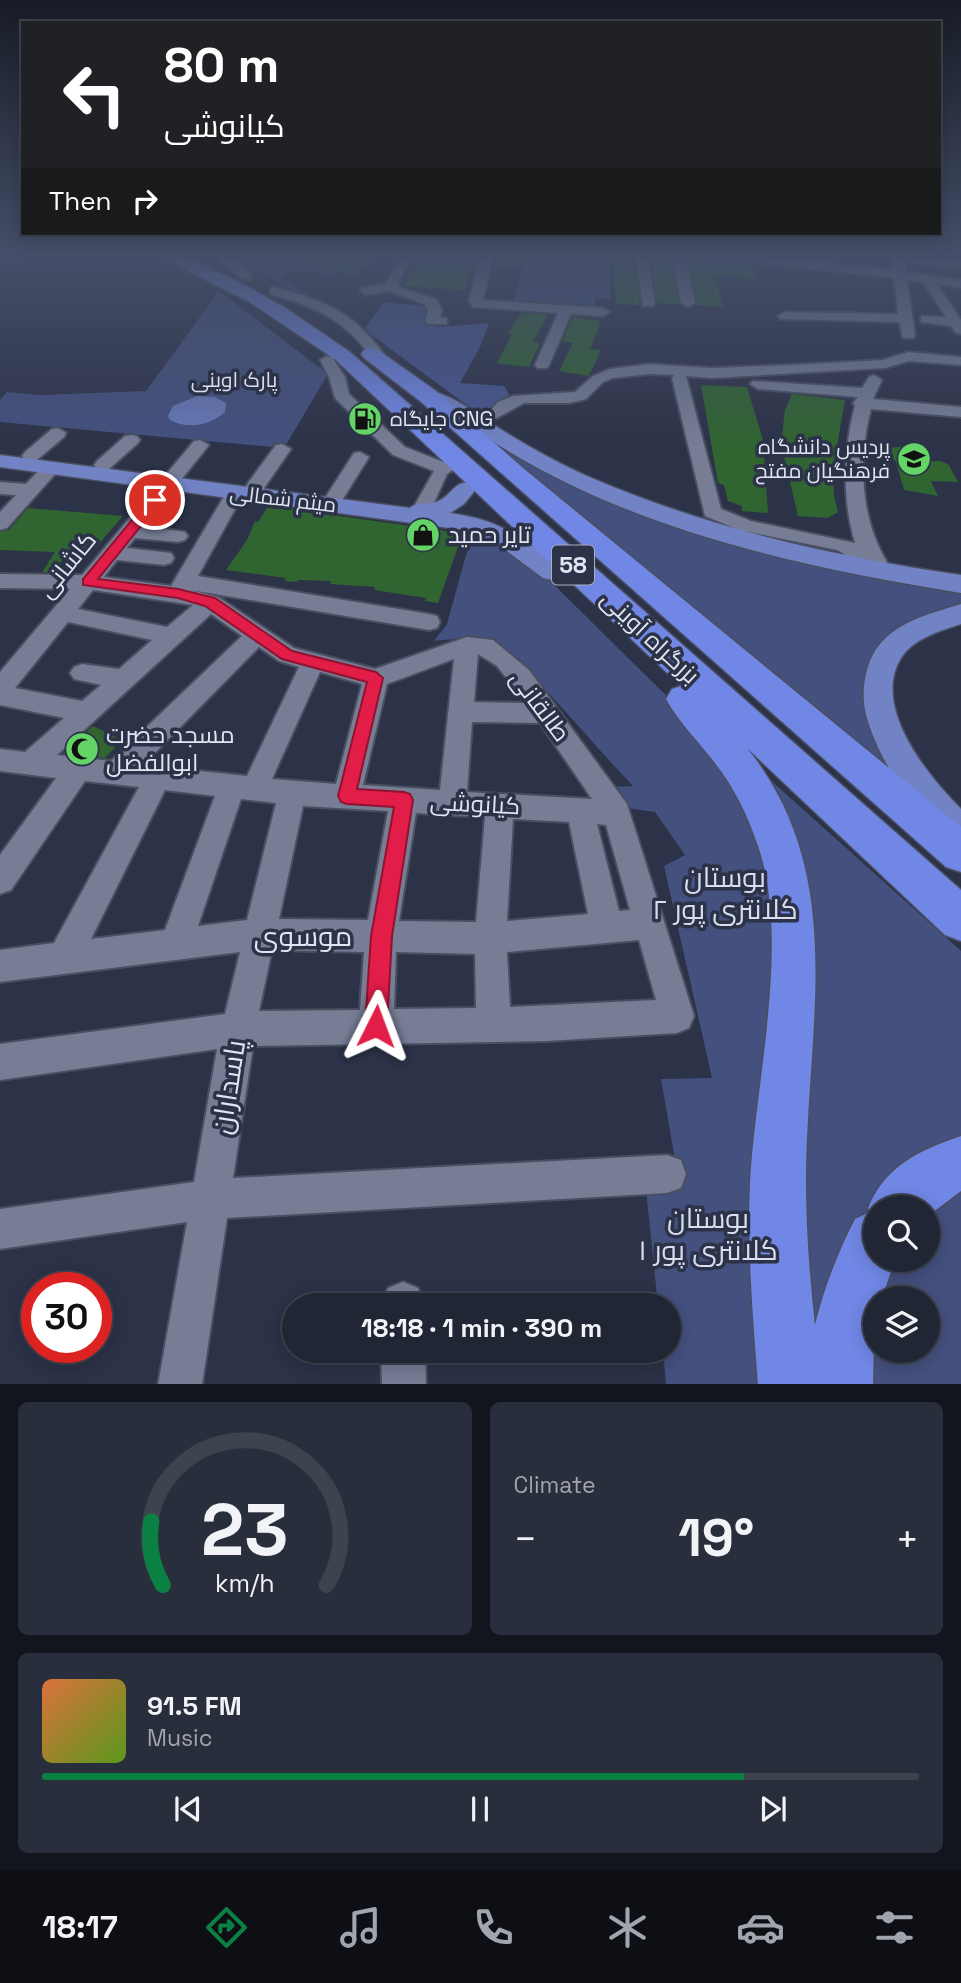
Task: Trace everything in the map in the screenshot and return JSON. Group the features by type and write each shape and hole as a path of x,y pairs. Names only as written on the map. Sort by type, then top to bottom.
{"highway":[{"path":"270,317 327,360 442,472 466,488 684,699 727,732 882,878 961,934"},
{"name":"بزرگراه آوینی","path":"291,317 343,356 961,919"},
{"name":"بزرگراه آوینی","path":"319,317 428,396 514,473 961,853"},
{"path":"684,699 745,775 764,806 781,858 792,908 794,972 778,1183 778,1238 790,1384"},
{"path":"908,1195 915,1187 949,1166 961,1163"},
{"path":"841,1384 849,1312 863,1263"}],"main road":[{"path":"428,396 446,401 511,445 607,493 736,539 862,568 961,584"},
{"name":"میثم شمالی","path":"0,452 41,462 477,524 505,538 552,572"},
{"name":"میثم شمالی","path":"0,461 103,465 172,480"},
{"name":"میثم شمالی","path":"245,490 422,510 444,509 452,505 466,488"},
{"path":"961,614 933,620 910,631 897,642 879,675 878,700 884,724 897,754 916,783 961,832"}],"street":[{"path":"433,317 432,321 442,321"},
{"path":"542,365 563,317"},
{"path":"820,317 906,318 910,349 908,356"},
{"path":"926,318 958,326"},
{"path":"495,414 502,406 517,398 580,396 598,379 634,370 724,373 885,364 908,356 961,361"},
{"path":"885,364 864,398 855,506 862,541 869,554 880,565 902,575"},
{"path":"680,378 712,512 746,526 843,545 852,550 862,568"},
{"path":"617,383 680,378 864,398 961,412"},
{"path":"1,522 31,489 41,462 58,433"},
{"path":"103,465 131,440"},
{"name":"کاشانی","path":"0,689 200,446"},
{"path":"182,587 245,490 282,449"},
{"path":"334,498 360,457"},
{"path":"422,510 442,472"},
{"path":"0,488 31,489"},
{"path":"130,531 178,536"},
{"path":"112,553 164,558"},
{"path":"0,580 182,587 429,622"},
{"path":"182,587 210,602 287,655 376,678 467,646 452,803"},
{"path":"30,763 210,602"},
{"path":"62,613 171,636"},
{"path":"117,773 257,635"},
{"name":"طالقانی","path":"467,646 485,646 521,676 617,813 677,1016 547,1024 494,1023"},
{"path":"176,944 243,788 313,662"},
{"path":"82,673 122,679"},
{"path":"347,796 376,678"},
{"path":"0,695 85,712"},
{"path":"461,712 547,713"},
{"name":"کیانوشی","path":"0,760 292,793 617,813"},
{"path":"0,880 78,769"},
{"path":"64,958 158,778"},
{"name":"پاسداران","path":"180,1384 238,1028 292,793"},
{"path":"376,1026 381,936 404,800"},
{"path":"0,1062 238,1028 494,1023 490,938 500,806"},
{"path":"579,810 607,928"},
{"name":"موسوی","path":"0,966 258,934 490,938 649,924"},
{"path":"0,1229 209,1199 667,1174"},
{"path":"403,1363 404,1384"}],"green space":[{"name":"پارک اوینی","path":"200,317 253,317 328,374 284,448 0,422 0,400 7,392 42,395 146,391"},
{"path":"468,421 588,489 961,590 961,608 946,610 870,684 961,839"},
{"name":"بوستان کلانتری پور ۲","path":"474,526 537,568 695,724 771,853 778,1384 666,1384 664,1363 681,1363 681,1293 657,1293 645,1180 678,1177 661,1079 712,1078 664,866 685,855 655,812 619,807 613,787 633,786 537,680 503,647 478,639 434,641 447,624"},
{"path":"757,768 961,951 961,1146 887,1195 863,1195 863,1226 805,1384 793,1133"},
{"path":"961,1184 961,1384 858,1384 863,1334 863,1363 940,1363 940,1286 873,1286 878,1272 940,1272 940,1199"}],"shaded area":[{"path":"373,317 428,317 429,324 439,327 489,323 480,347 460,383 504,386 510,396 480,415 365,328"},
{"path":"197,396 215,397 226,403 225,412 199,425 184,425 170,420 168,416 173,406"}],"building":[{"path":"519,317 547,317 533,342 540,343 529,367 497,363 512,334 508,334"},
{"path":"573,317 601,321 590,349 601,350 589,376 559,371 573,343 562,341"},
{"path":"701,385 747,387 763,440 768,513 742,511 742,506 728,501 724,485 718,483"},
{"path":"792,394 845,400 833,469 834,496 838,512 828,518 798,516 781,444 785,410"},
{"path":"911,446 912,455 920,462 941,461 949,465 958,482 931,481 938,496 904,490 896,462 883,448"},
{"path":"268,506 463,533 438,603 425,601 426,598 374,590 375,587 330,584 331,581 284,581 286,578 226,570 247,540 255,521 258,522"},
{"path":"28,508 123,516 91,553 69,552 53,572 42,572 55,552 0,550 0,532 9,530"},
{"path":"93,726 122,740 105,758 63,753"}],"place":[{"name":"جایگاه CNG","path":"365,419"},
{"name":"پردیس دانشگاه فرهنگیان مفتح","path":"914,459"},
{"name":"تایر حمید","path":"423,535"},
{"name":"مسجد حضرت ابوالفضل","path":"82,749"}],"route":[{"path":"155,500 88,582 178,594 210,602 287,655 376,678 347,796 404,800 381,936 376,1026"}],"park label":[{"name":"بوستان کلانتری پور ۱","path":"708,1234"}]}
